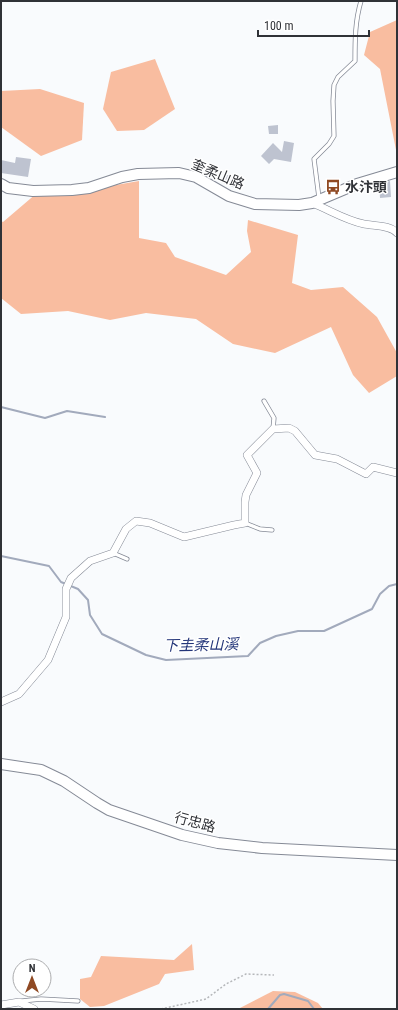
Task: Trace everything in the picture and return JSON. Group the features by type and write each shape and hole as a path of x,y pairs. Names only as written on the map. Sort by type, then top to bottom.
{"street":[{"name":"奎柔山路","path":"1,184 8,188 33,192 72,190 89,188 122,177 138,174 179,173 196,177 229,196 255,204 299,205 316,201 357,184 397,172"},
{"path":"316,201 344,219 366,225 393,229 397,233"},
{"path":"1,702 19,694 48,660 66,617 66,589 70,578 90,561 113,553 126,529 136,521 150,523 184,537 246,523 246,495 257,473 248,455 273,429 289,428 295,431 315,455 337,459 366,474 372,467 397,474"},
{"name":"行忠路","path":"1,764 41,770 64,781 109,810 177,833 218,843 262,848 397,855"},
{"path":"1,1005 19,1002 34,1009"}],"lane":[{"path":"316,201 314,159 329,144 334,136 334,86 338,77 355,61 355,32 361,1"},
{"path":"264,401 274,418 273,429"},
{"path":"246,523 260,529 272,530"},
{"path":"113,553 128,559"},
{"path":"19,1002 41,999 78,1001"}],"path":[{"path":"161,1009 206,999 226,984 246,974 274,975"}],"shaded area":[{"path":"397,20 397,155 380,69 364,55 370,32"},
{"path":"155,59 175,109 144,130 117,131 103,109 111,72"},
{"path":"40,89 84,103 82,140 41,156 1,127 1,91"},
{"path":"139,181 139,238 166,243 175,257 226,275 251,252 247,231 248,220 298,235 292,283 311,290 343,287 377,317 397,353 397,376 369,393 353,375 331,327 275,353 233,344 196,319 146,313 110,320 68,311 21,314 1,298 1,221 3,222 37,193 75,192"},
{"path":"192,944 194,970 165,974 159,984 104,1006 90,1007 80,999 80,979 91,977 101,956 174,960"},
{"path":"273,991 295,992 318,1003 323,1009 238,1009"}],"building":[{"path":"278,125 278,134 269,134 268,126"},
{"path":"284,141 294,143 291,162 274,159 269,164 261,156 273,143 282,152"},
{"path":"16,157 31,159 28,177 1,173 1,160 15,163"},
{"path":"225,174 239,180 235,188 221,182"},
{"path":"390,181 391,197 380,198 379,184"}],"waterway":[{"path":"1,407 45,418 67,411 105,417"},
{"name":"下圭柔山溪","path":"1,556 49,566 61,582 78,589 88,600 90,615 102,634 146,655 166,660 248,656 260,643 276,636 298,631 324,631 372,609 380,594 389,586 397,584"},
{"path":"268,1009 280,995 284,994 308,1001 314,1009"}],"place":[{"name":"水汴頭","path":"333,187"}]}
